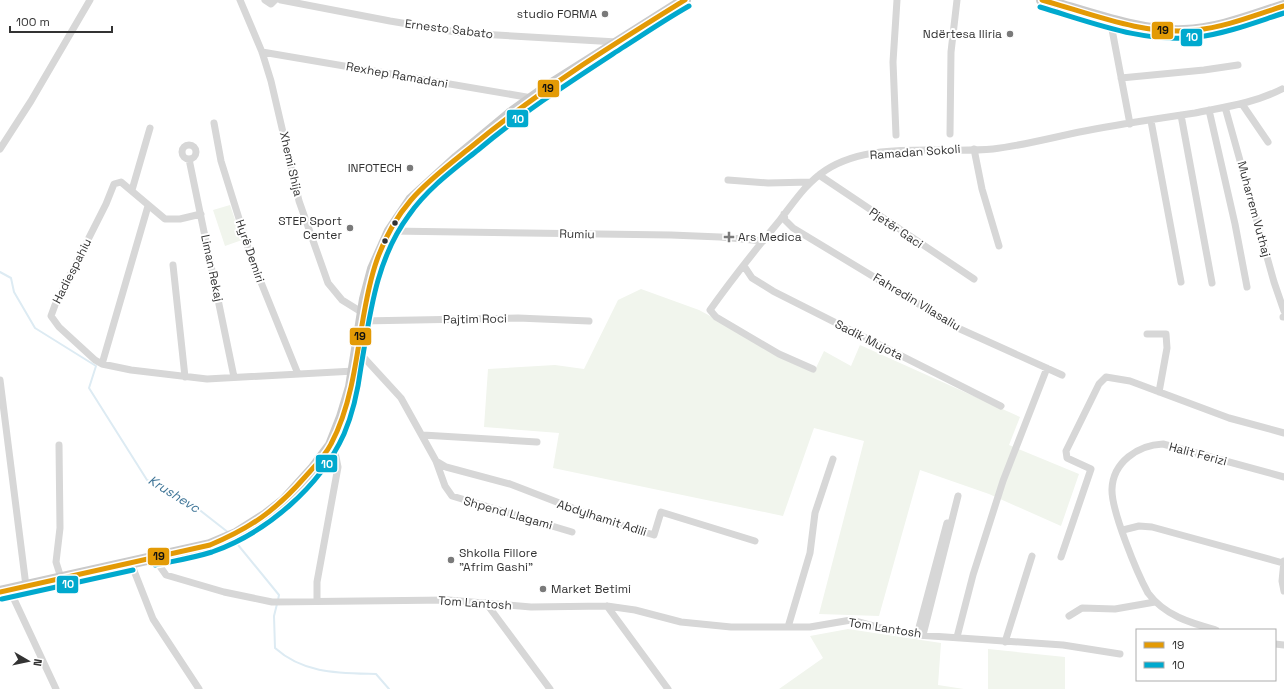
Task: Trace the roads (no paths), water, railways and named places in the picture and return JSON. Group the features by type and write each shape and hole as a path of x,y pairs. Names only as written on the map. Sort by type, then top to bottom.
{"main road":[{"path":"0,592 196,549 219,542 236,534 266,516 284,501 313,469 331,445 347,403 354,371 362,317 373,269 390,231 412,200 433,179 488,132 532,98 685,0"},
{"path":"1042,0 1110,19 1159,30 1184,32 1210,28 1284,6"}],"street":[{"path":"0,149 31,101 90,0"},
{"name":"Xhemi Shija","path":"240,0 262,52 271,81 299,201 328,282 342,300 362,317"},
{"path":"265,0 271,4 275,0"},
{"name":"Ernesto Sabato","path":"281,0 462,33 619,42"},
{"path":"896,135 893,62 897,0"},
{"path":"950,134 952,52 956,0"},
{"path":"1110,19 1130,124"},
{"name":"Rexhep Ramadani","path":"262,52 532,98"},
{"path":"1121,78 1204,70 1238,65"},
{"name":"Ramadan Sokoli","path":"813,369 779,354 716,316 710,310 793,201 811,182 831,167 847,160 878,153 998,148 1058,135 1151,121 1242,104 1264,98 1282,89"},
{"path":"1242,104 1268,142"},
{"name":"Muharrem Vuthaj","path":"1226,107 1284,315"},
{"path":"1209,110 1235,224 1247,287"},
{"path":"1180,115 1212,284"},
{"path":"1151,121 1181,282"},
{"name":"Hyrë Demiri","path":"214,123 221,161 252,260 298,374"},
{"path":"150,128 132,190 148,206 166,219 171,220 201,214"},
{"name":"Ramadan Sokoli","path":"974,149 982,189 999,246"},
{"name":"Liman Rekaj","path":"190,159 234,377"},
{"name":"Pjetër Gaci","path":"819,175 974,279"},
{"path":"728,180 768,183 811,182"},
{"name":"Hadiespahiu","path":"102,364 88,355 59,327 51,316 55,304 106,204 114,184 121,182 132,190"},
{"path":"148,206 102,364 185,377 222,379 234,377 354,371"},
{"name":"Fahredin Vllasaliu","path":"784,214 786,222 793,228 934,314 967,332 1062,375"},
{"name":"Rumiu","path":"390,231 671,235 763,241"},
{"path":"173,264 185,377"},
{"name":"Sadik Mujota","path":"744,266 752,278 773,291 1001,406"},
{"name":"Pajtim Roci","path":"362,317 518,318 589,321"},
{"path":"1147,334 1166,334 1167,348 1159,392"},
{"name":"Shpend Llagami","path":"357,350 401,398 436,461 444,486 452,496 456,499 572,532"},
{"path":"957,637 971,582 1003,481 1036,400 1047,368"},
{"path":"1061,557 1091,469 1067,458 1066,451 1100,384 1106,377 1110,376 1130,381 1228,418 1284,434"},
{"path":"0,380 26,586"},
{"path":"423,436 538,442"},
{"name":"Halit Ferizi","path":"1155,602 1144,585 1114,505 1113,481 1116,472 1128,457 1141,448 1155,444 1172,446 1284,477"},
{"path":"59,445 60,528 56,562 61,578"},
{"path":"317,600 317,582 338,467 331,445"},
{"path":"788,627 810,553 815,513 833,459"},
{"name":"Abdylhamit Adili","path":"436,461 446,467 510,484 594,516 654,535 661,512 755,541"},
{"path":"920,635 958,496"},
{"path":"920,635 947,521"},
{"path":"1123,530 1139,526 1152,527 1284,562 1282,581 1284,591"},
{"path":"1005,642 1032,556"},
{"name":"Tom Lantosh","path":"154,558 166,575 224,592 281,603 317,600 448,600 531,607 607,606 635,610 698,625 738,627 815,627 851,620 892,631 920,635 1063,646 1120,654"},
{"path":"131,563 153,619 198,689"},
{"path":"0,598 13,596 56,689"},
{"path":"1069,616 1082,608 1115,609 1155,602 1179,618 1213,629"},
{"path":"486,603 550,689"},
{"path":"607,606 668,689"}],"waterway":[{"name":"Krushevc","path":"0,272 11,278 14,292 35,328 96,366 89,388 147,480 183,497 229,533"},
{"name":"Krushevc","path":"234,540 279,595 278,600"},
{"name":"Krushevc","path":"277,604 274,616 275,648 286,657 298,663 322,670 376,674 389,689"}],"place":[{"name":"studio FORMA","path":"605,14"},
{"name":"Ndërtesa Iliria","path":"1010,34"},
{"name":"INFOTECH","path":"410,168"},
{"name":"STEP Sport Center","path":"350,228"},
{"name":"Ars Medica","path":"729,237"},
{"name":"Shkolla Fillore \"Afrim Gashi\"","path":"451,560"},
{"name":"Market Betimi","path":"543,589"}]}
